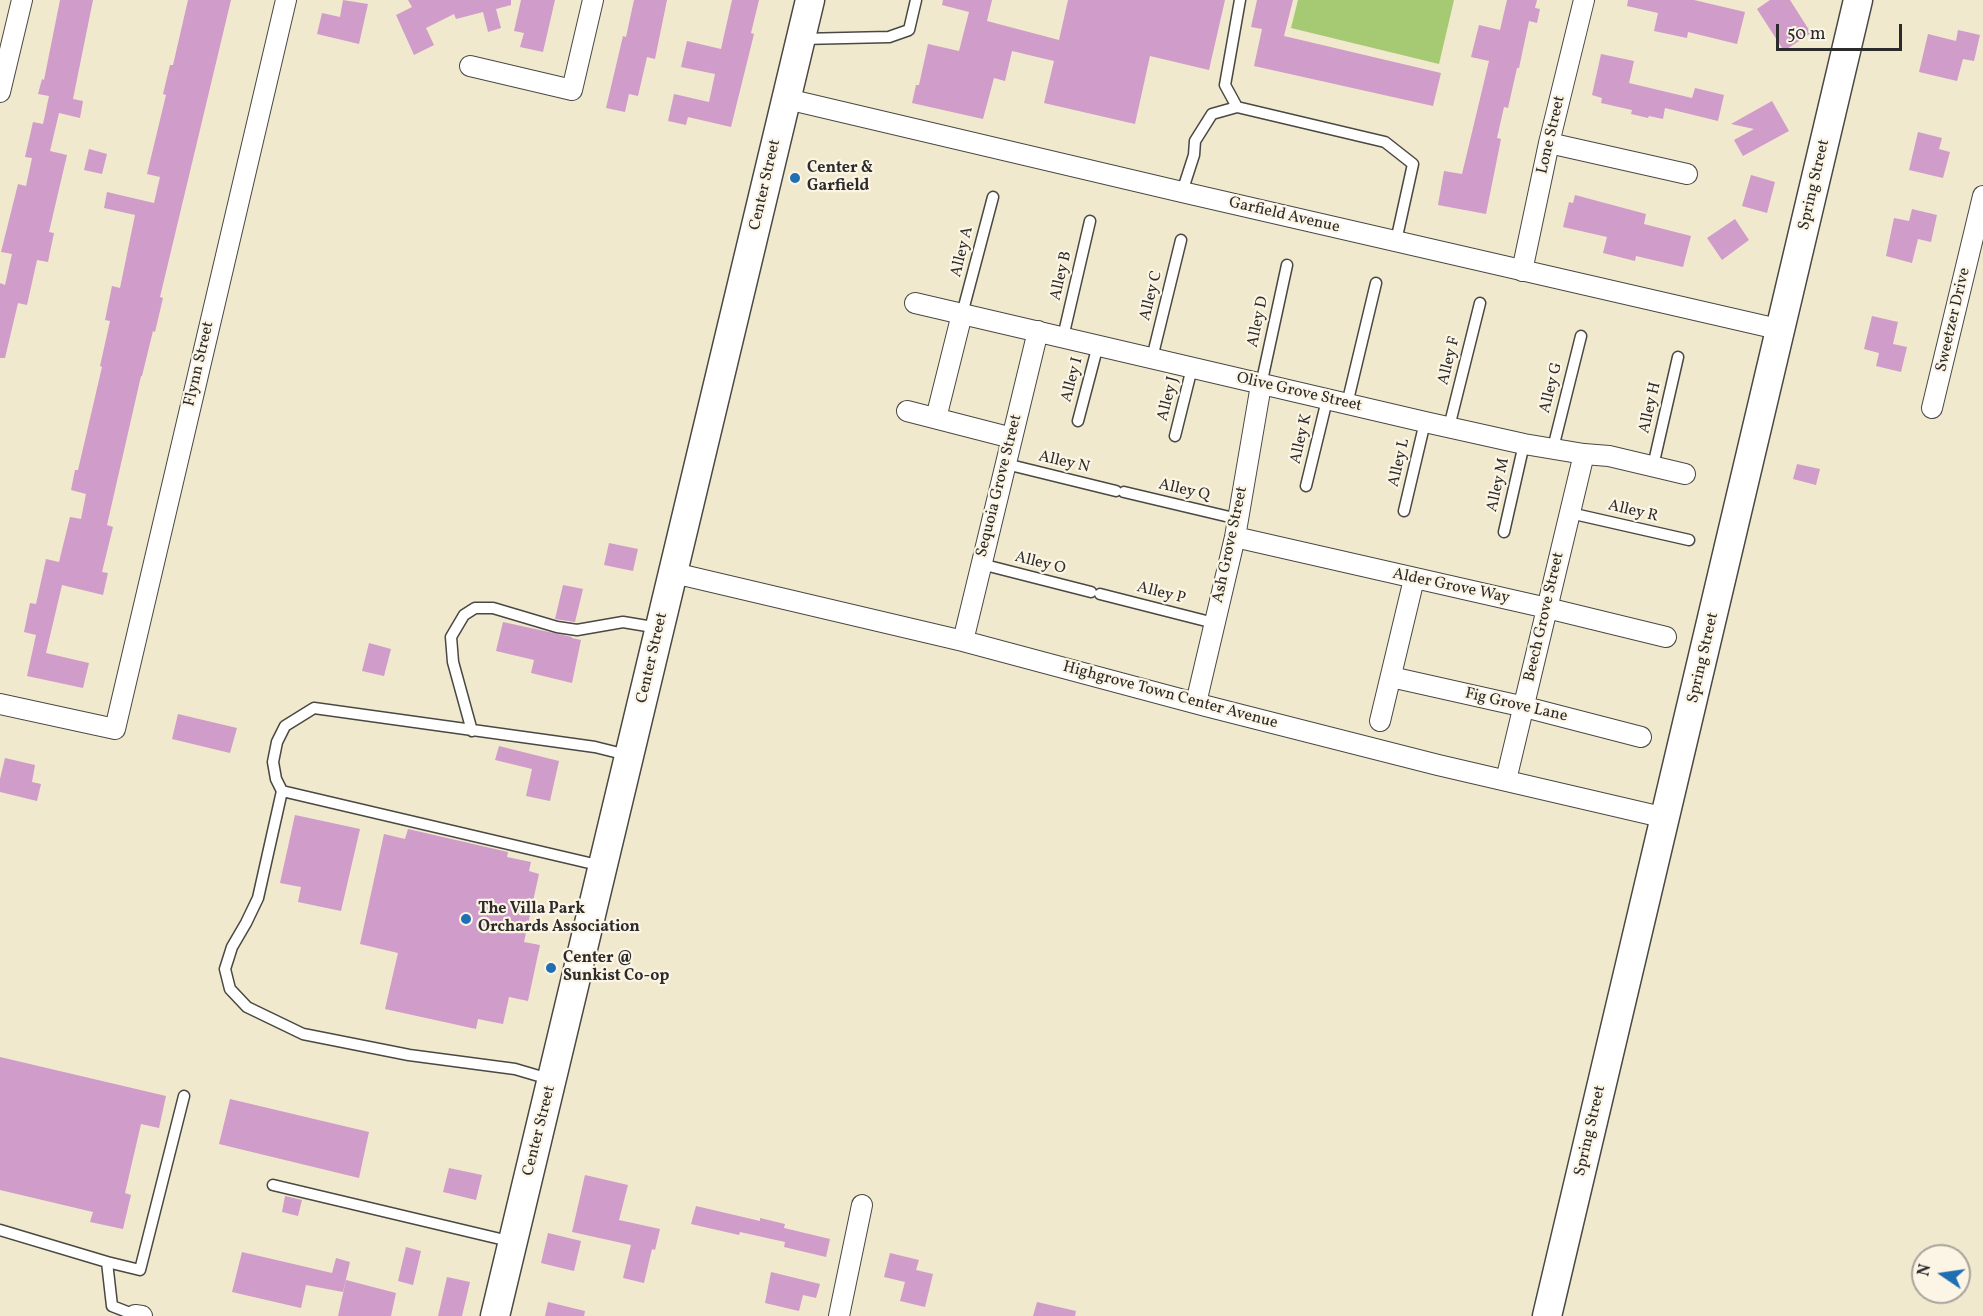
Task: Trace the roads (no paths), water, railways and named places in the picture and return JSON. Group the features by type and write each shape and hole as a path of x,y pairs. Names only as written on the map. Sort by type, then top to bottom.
{"main road":[{"name":"Center Street","path":"495,1316 810,0"},
{"name":"Spring Street","path":"1548,1316 1858,0"}],"street":[{"path":"0,92 22,0"},
{"name":"Flynn Street","path":"0,704 115,729 286,0"},
{"path":"470,66 572,90 593,0"},
{"name":"Lone Street","path":"1522,271 1549,143 1584,0"},
{"name":"Garfield Avenue","path":"787,99 1782,330"},
{"path":"1549,143 1687,174"},
{"name":"Sweetzer Drive","path":"1932,408 1977,247 1983,196"},
{"name":"Olive Grove Street","path":"915,303 1449,428 1524,444 1609,456 1685,474"},
{"path":"936,418 962,314"},
{"name":"Sequoia Grove Street","path":"963,641 1038,331"},
{"name":"Ash Grove Street","path":"1196,703 1236,528 1261,385"},
{"path":"908,411 1012,438"},
{"name":"Beech Grove Street","path":"1506,780 1584,454"},
{"name":"Alder Grove Way","path":"1236,528 1414,579 1666,637"},
{"name":"Highgrove Town Center Avenue","path":"674,573 963,641 1196,703 1666,818"},
{"path":"1380,721 1414,579"},
{"name":"Fig Grove Lane","path":"1391,676 1641,736"},
{"path":"839,1316 862,1205"}],"lane":[{"path":"801,39 889,37 909,30 916,0"},
{"path":"1237,107 1226,85 1240,0"},
{"path":"1182,192 1194,155 1195,141 1212,114 1237,107 1385,142 1413,164 1396,241"},
{"name":"Alley A","path":"962,314 993,196"},
{"name":"Alley B","path":"1063,337 1090,221"},
{"name":"Alley C","path":"1152,358 1181,240"},
{"name":"Alley D","path":"1261,385 1287,266"},
{"path":"1347,404 1376,283"},
{"name":"Alley F","path":"1449,428 1480,303"},
{"name":"Alley G","path":"1553,448 1581,336"},
{"name":"Alley I","path":"1078,421 1098,345"},
{"name":"Alley H","path":"1653,466 1678,357"},
{"name":"Alley J","path":"1175,436 1192,368"},
{"name":"Alley K","path":"1306,486 1326,400"},
{"name":"Alley L","path":"1404,512 1425,422"},
{"name":"Alley M","path":"1504,532 1524,444"},
{"name":"Alley N","path":"1006,464 1120,492"},
{"name":"Alley Q","path":"1120,492 1236,528"},
{"name":"Alley R","path":"1570,513 1689,540"},
{"name":"Alley O","path":"981,564 1095,593"},
{"name":"Alley P","path":"1095,593 1214,623"},
{"path":"472,731 453,662 451,637 464,615 475,608 494,608 557,627 577,630 623,622 660,628"},
{"path":"552,1080 515,1069 409,1055 303,1034 247,1007 230,989 225,969 232,947 258,898 282,791 276,779 273,762 277,742 285,726 314,708 582,746 630,756"},
{"path":"282,791 603,866"},
{"path":"0,1230 140,1270 184,1096"},
{"path":"273,1185 513,1242"},
{"path":"107,1262 112,1306 138,1316"}],"place":[{"name":"Center & Garfield","path":"795,178"},
{"name":"The Villa Park Orchards Association","path":"466,919"},
{"name":"Center @ Sunkist Co-op","path":"551,968"}]}
